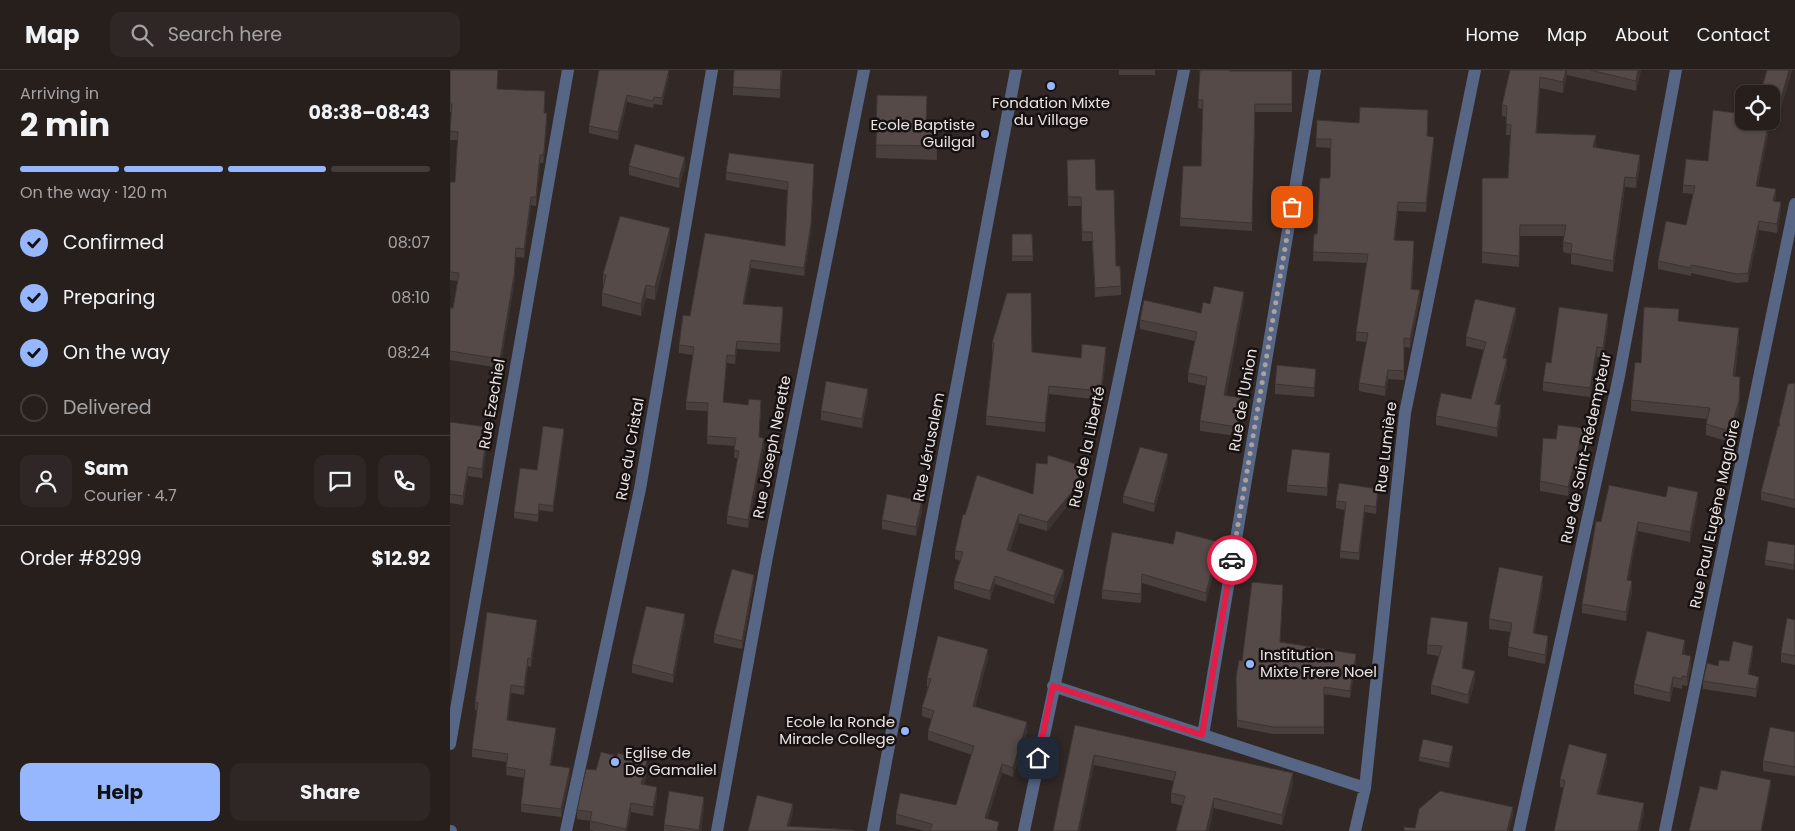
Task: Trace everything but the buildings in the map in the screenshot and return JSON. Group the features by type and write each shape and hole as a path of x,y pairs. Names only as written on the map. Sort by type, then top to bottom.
{"street":[{"name":"Rue Ezechiel","path":"450,744 568,70"},
{"name":"Rue du Cristal","path":"566,831 640,489 712,70"},
{"name":"Rue Joseph Nerette","path":"717,831 767,557 864,70"},
{"name":"Rue Jérusalem","path":"873,831 1016,70"},
{"name":"Rue de la Liberté","path":"1024,831 1184,70"},
{"name":"Rue de l'Union","path":"1202,735 1315,70"},
{"name":"Rue Lumière","path":"1355,831 1365,788 1405,413 1475,70"},
{"name":"Rue de Saint-Rédempteur","path":"1519,831 1619,376 1676,70"},
{"name":"Rue Paul Eugène Magloire","path":"1665,831 1795,204"},
{"path":"1053,686 1365,788"}],"way so far":[{"path":"1232,560 1292,207"}],"place":[{"name":"Fondation Mixte du Village","path":"1051,86"},
{"name":"Ecole Baptiste Guilgal","path":"985,134"},
{"name":"Institution Mixte Frere Noel","path":"1250,664"},
{"name":"Ecole la Ronde Miracle College","path":"905,731"},
{"name":"Eglise de De Gamaliel","path":"615,762"}],"route":[{"path":"1038,758 1053,686 1202,735 1232,560"}]}
